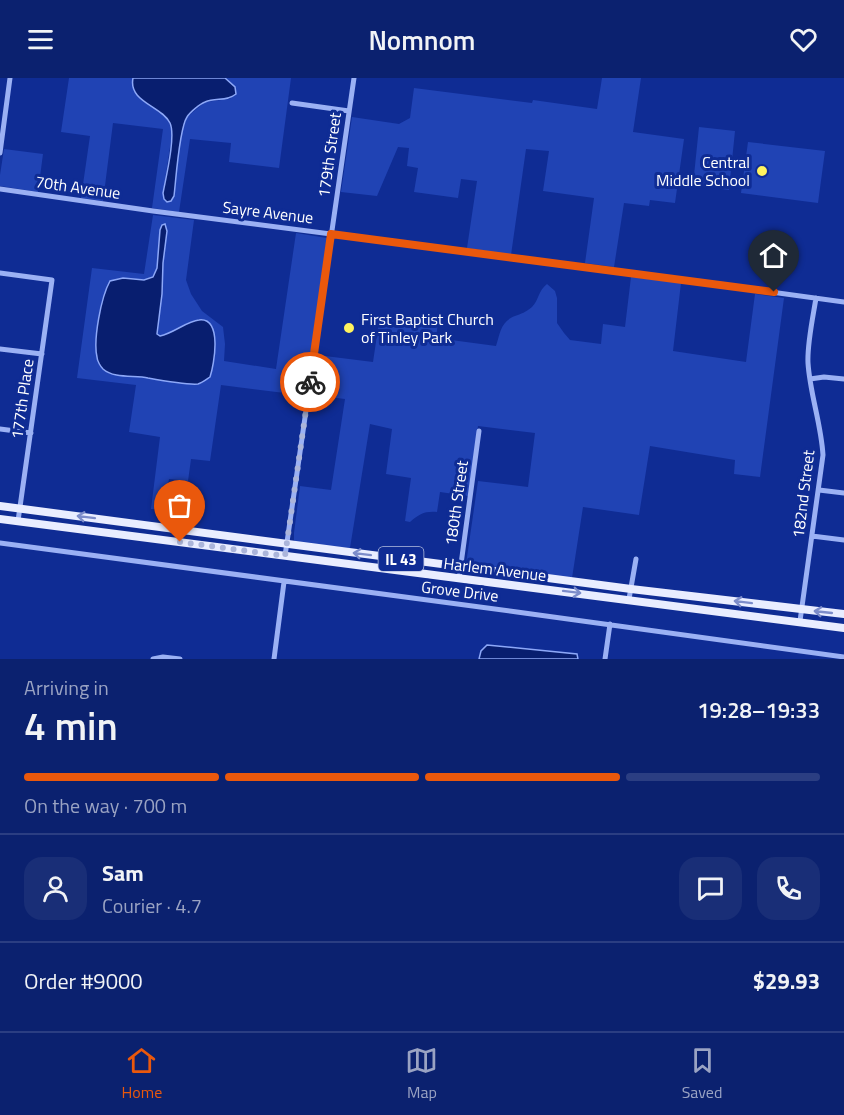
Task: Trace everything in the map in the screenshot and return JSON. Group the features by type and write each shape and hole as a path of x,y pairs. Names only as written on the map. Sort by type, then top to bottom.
{"main road":[{"name":"Harlem Avenue","path":"0,506 631,589 844,614"},
{"name":"Harlem Avenue","path":"0,519 844,628"},
{"path":"118,534 120,522"}],"street":[{"path":"0,153 10,78"},
{"name":"179th Street","path":"285,556 354,78"},
{"path":"292,103 349,111"},
{"name":"70th Avenue","path":"0,189 153,211"},
{"name":"Sayre Avenue","path":"153,211 844,302"},
{"name":"177th Place","path":"0,273 52,280 18,521"},
{"name":"182nd Street","path":"800,621 823,454 822,435 808,360 816,298"},
{"path":"0,349 42,354"},
{"path":"810,379 824,377 844,379"},
{"path":"0,429 31,433"},
{"name":"180th Street","path":"459,579 479,431"},
{"path":"819,490 844,493"},
{"path":"812,536 844,540"},
{"name":"Grove Drive","path":"0,543 844,657"},
{"path":"629,599 636,559"},
{"path":"274,659 284,582"},
{"path":"605,659 610,624"},
{"path":"153,659 163,657 180,659"}],"shaded area":[{"path":"69,78 133,78 132,81 157,111 169,121 172,134 163,193 187,117 205,102 230,99 235,87 226,78 291,78 279,168 229,162 231,143 190,139 179,212 152,208 163,129 113,123 103,201 81,198 90,136 61,132"},
{"path":"133,78 225,78 235,87 236,94 225,99 205,102 187,117 182,132 174,196 171,201 167,202 164,199 163,193 172,129 166,117 136,93"},
{"path":"602,78 641,78 633,132 684,139 675,203 650,200 649,206 624,203 614,267 585,263 594,198 543,191 549,151 526,149 511,255 467,248 477,181 461,179 458,198 414,192 418,168 407,166 409,148 398,147 377,196 341,192 352,117 399,124 410,118 414,88 597,109"},
{"path":"699,127 735,131 729,190 693,185"},
{"path":"748,142 825,151 818,203 741,193"},
{"path":"4,149 43,154 38,192 0,186"},
{"path":"153,215 194,220 186,280 191,294 202,311 223,327 224,361 276,369 296,233 327,238 305,393 301,395 221,385 210,461 191,459 188,481 169,479 163,510 151,509 160,437 129,432 136,385 77,378 92,268 144,274","holes":["160,230 163,273 157,334 168,335 190,322 164,381 140,376 116,375 97,359 102,299 110,281 123,278 144,280 153,277 157,268"]},
{"path":"165,224 167,231 157,334 160,336 190,322 207,321 214,334 215,353 210,377 198,384 113,374 103,369 97,359 96,340 99,319 110,281 123,278 144,280 153,277 157,268 160,230"},
{"path":"631,277 681,283 673,351 746,362 755,294 784,298 760,477 734,474 735,460 650,446 639,515 583,507 572,578 466,564 478,481 528,487 535,433 478,426 468,496 440,492 437,512 422,514 410,522 405,521 411,478 386,474 392,429 370,424 350,548 297,543 294,540 300,486 331,490 345,399 312,395 317,355 373,362 380,315 438,322 436,338 496,346 504,324 510,318 532,307 547,284 555,291 557,298 557,323 570,340 601,344 603,324 625,327"},
{"path":"487,645 577,654 578,659 479,659 481,651"}],"way so far":[{"path":"180,542 285,556 310,382"}],"place":[{"name":"Central Middle School","path":"762,171"},
{"name":"First Baptist Church of Tinley Park","path":"349,328"}],"route":[{"path":"310,382 331,234 774,292"}]}
